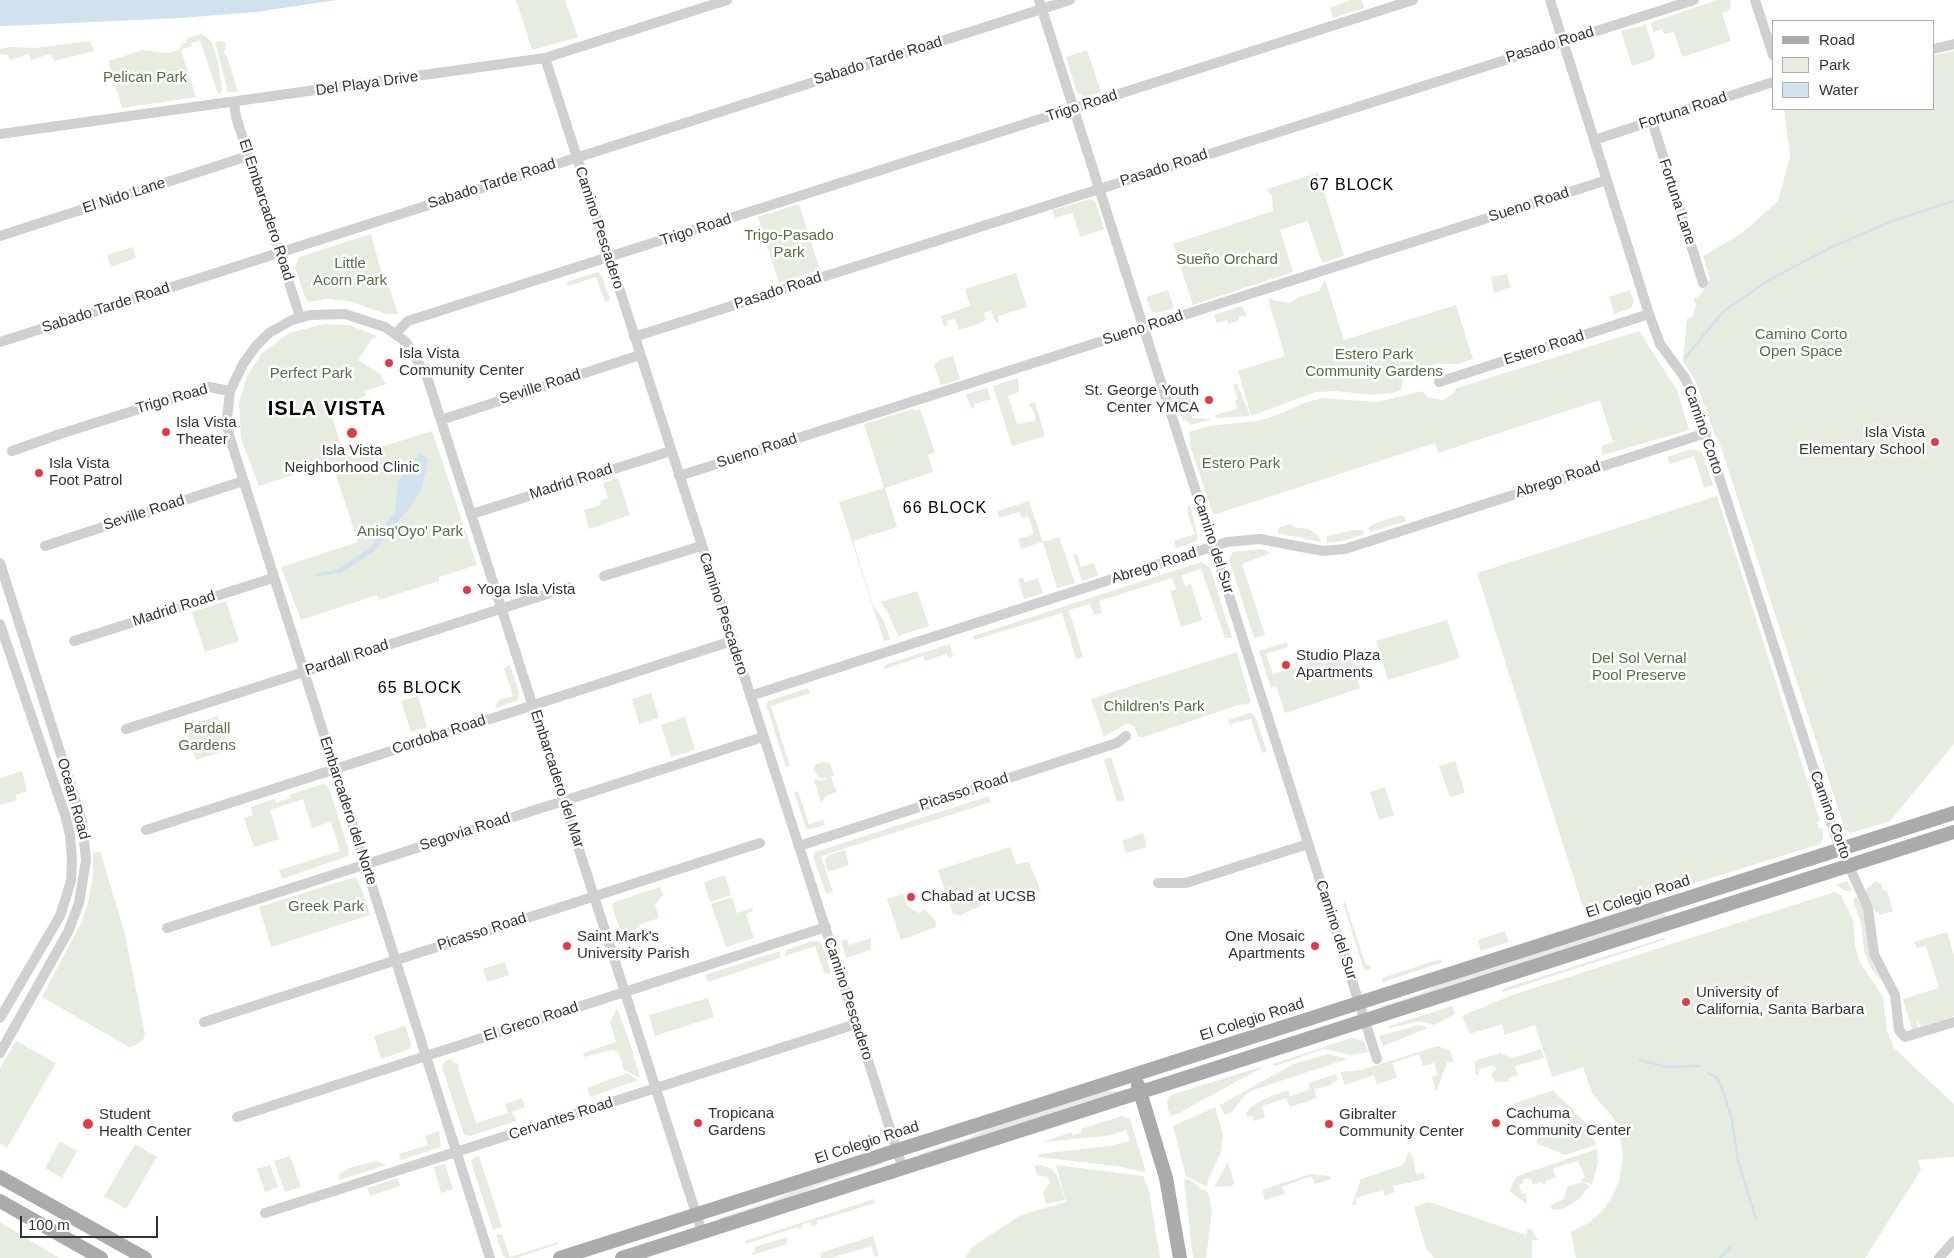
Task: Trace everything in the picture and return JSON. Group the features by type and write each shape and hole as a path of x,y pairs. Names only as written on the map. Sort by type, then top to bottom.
{"main road":[{"name":"El Colegio Road","path":"560,1258 1954,813"},
{"path":"622,1258 1954,832"},
{"path":"1134,1075 1166,1178 1180,1258"},
{"path":"0,1177 145,1258"},
{"path":"0,1201 101,1258"}],"street":[{"name":"Del Playa Drive","path":"0,134 545,58 727,0"},
{"name":"Sabado Tarde Road","path":"0,342 577,157 1041,5 1070,0"},
{"name":"Trigo Road","path":"12,451 209,387 230,391 243,364 256,346 278,328 300,317 328,313 344,314 374,322 396,333 408,322 1414,0"},
{"name":"Camino Corto","path":"1550,0 1649,314 1660,344 1685,378 1706,433 1841,849 1868,908 1874,954 1895,994 1898,1026 1903,1036 1921,1033 1954,1022"},
{"name":"Pasado Road","path":"634,337 1694,0"},
{"path":"1755,0 1772,52"},
{"name":"Camino del Sur","path":"1041,5 1377,1060"},
{"path":"1934,48 1954,44"},
{"name":"Camino Pescadero","path":"545,58 903,1168"},
{"name":"Fortuna Road","path":"1594,140 1772,82"},
{"name":"El Embarcadero Road","path":"234,102 248,156 300,317"},
{"name":"Fortuna Lane","path":"1652,121 1703,283"},
{"name":"El Nido Lane","path":"0,236 248,156"},
{"name":"Sueno Road","path":"679,476 1607,180"},
{"name":"Estero Road","path":"1439,382 1649,314"},
{"name":"Embarcadero del Mar","path":"396,333 406,342 420,363 441,420 702,1232"},
{"name":"Seville Road","path":"441,420 640,355"},
{"name":"Embarcadero del Norte","path":"230,391 227,419 232,448 490,1258"},
{"name":"Abrego Road","path":"750,696 1214,547 1244,539 1260,539 1323,551 1345,549 1706,433"},
{"name":"Madrid Road","path":"472,514 671,451"},
{"name":"Seville Road","path":"45,546 243,481"},
{"path":"604,576 701,546"},
{"name":"Ocean Road","path":"0,563 82,821 86,860 79,903 68,932 0,1053"},
{"name":"Madrid Road","path":"74,641 273,578"},
{"name":"Pardall Road","path":"126,729 569,587"},
{"name":"Ocean Road","path":"0,624 65,815 70,834 72,861 71,881 60,916 0,1018"},
{"name":"Cordoba Road","path":"146,830 732,641"},
{"name":"Picasso Road","path":"799,846 1117,743 1126,736"},
{"name":"Segovia Road","path":"167,928 763,737"},
{"name":"Picasso Road","path":"204,1022 760,843"},
{"path":"1158,882 1186,883 1308,844"},
{"name":"El Greco Road","path":"237,1117 826,927"},
{"name":"Cervantes Road","path":"265,1212 456,1153 856,1024"},
{"path":"1939,1258 1953,1244"}],"green space":[{"path":"516,0 565,0 578,37 532,50"},
{"path":"1351,0 1362,0 1364,8 1333,18 1330,8"},
{"path":"1717,0 1731,0 1730,10 1722,13 1731,41 1682,57 1674,32 1664,34 1662,29 1653,32 1651,25 1653,22"},
{"path":"1645,23 1655,54 1653,59 1632,66 1621,31 1643,26"},
{"name":"Pelican Park","path":"201,34 212,43 218,62 221,93 218,94 200,40 191,43 192,46 181,50 196,97 122,108 108,61 143,50 166,53 180,50 181,45 188,38"},
{"path":"90,41 94,51 54,61 51,54 31,60 29,54 10,60 7,54 0,54 0,49 11,47 35,48"},
{"path":"221,41 226,43 224,54 227,56 238,92 228,92 215,42"},
{"path":"1087,50 1101,92 1085,97 1077,92 1066,57"},
{"name":"Camino Corto Open Space","path":"1954,51 1954,744 1890,821 1851,833 1845,830 1718,438 1716,438 1696,382 1683,361 1687,319 1693,316 1696,307 1694,299 1701,294 1710,279 1703,256 1742,233 1778,201 1790,156 1784,110 1934,110 1934,55"},
{"name":"Sueño Orchard","path":"1318,173 1344,256 1322,263 1308,221 1280,230 1293,272 1193,305 1173,244 1273,211 1272,196 1267,189"},
{"path":"1092,199 1096,203 1104,229 1080,237 1073,213 1055,218 1052,210"},
{"name":"Trigo-Pasado Park","path":"799,204 820,270 779,283 758,217"},
{"name":"Little Acorn Park","path":"371,234 382,274 385,274 398,314 386,314 349,301 328,299 308,302 295,267 299,257"},
{"path":"133,247 136,258 111,267 107,255"},
{"path":"598,272 602,276 610,300 605,302 596,277 568,286 566,282"},
{"path":"1016,273 1027,307 998,316 999,322 996,323 991,311 984,313 986,320 978,324 959,330 955,319 947,321 948,325 944,326 941,316 970,306 965,289"},
{"path":"1507,274 1511,287 1494,293 1491,277"},
{"name":"Estero Park Community Gardens","path":"1325,280 1344,340 1456,305 1473,359 1458,364 1436,364 1403,375 1401,390 1393,393 1372,395 1336,391 1316,392 1251,416 1238,371 1285,356 1268,299 1290,303 1299,297 1319,291"},
{"path":"1168,290 1174,308 1156,313 1151,311 1146,297"},
{"path":"1630,290 1634,301 1631,308 1614,314 1609,297"},
{"path":"1242,306 1246,317 1240,316 1238,321 1228,324 1227,320 1217,323 1214,315"},
{"path":"324,324 349,325 378,336 372,339 358,360 380,374 386,384 365,391 366,395 361,397 363,406 332,416 345,458 432,431 477,565 439,577 439,581 379,600 377,595 301,620 281,567 358,542 332,463 259,486 241,438 239,403 247,376 262,353 289,333"},
{"name":"Estero Park","path":"1639,331 1677,390 1689,430 1603,455 1601,446 1613,442 1600,400 1438,453 1435,443 1213,515 1190,445 1189,432 1209,426 1258,421 1322,398 1377,402 1422,391 1429,398 1443,400 1457,388"},
{"path":"953,356 960,379 941,385 934,365 939,360"},
{"path":"1018,378 1019,392 1008,396 1017,424 1035,421 1035,415 1029,404 1035,402 1045,436 1012,446 993,386"},
{"path":"1237,383 1250,416 1216,418 1215,415 1237,409 1235,401 1238,399 1233,385"},
{"path":"1188,387 1193,403 1192,418 1213,419 1190,425 1186,420 1183,421 1174,392"},
{"path":"987,388 991,399 974,404 975,407 971,408 966,394"},
{"path":"913,409 914,411 920,409 935,452 928,455 933,472 885,488 897,527 853,541 873,605 884,621 890,639 884,641 839,502 884,488 864,424"},
{"path":"1691,449 1702,452 1713,485 1704,488 1694,456 1670,464 1667,457"},
{"path":"618,478 630,515 589,529 584,510 601,505 600,501 608,498 603,483"},
{"name":"Del Sol Vernal Pool Preserve","path":"1717,496 1820,821 1817,822 1819,829 1823,828 1823,839 1820,844 1586,917 1477,573"},
{"path":"1029,501 1043,542 1021,549 1018,539 1034,534 1028,516 1022,518 1019,512 999,518 997,511"},
{"path":"1190,505 1198,538 1195,542 1176,548 1174,541 1195,534 1188,515 1188,506"},
{"path":"1400,515 1405,517 1406,521 1370,532 1368,528 1373,524"},
{"path":"1292,524 1293,527 1308,529 1318,535 1321,542 1277,533 1280,527"},
{"path":"1363,530 1364,534 1342,541 1327,543 1327,536"},
{"path":"1059,537 1075,583 1057,588 1043,542"},
{"path":"1261,549 1271,553 1242,564 1265,635 1254,638 1229,559 1233,552"},
{"path":"1077,554 1081,567 1094,563 1098,575 1082,581 1073,555"},
{"path":"1201,562 1210,567 1232,638 1225,638 1201,569 1181,575 1185,586 1191,584 1202,620 1181,627 1170,591 1176,589 1172,578 1099,601 1102,613 1094,615 1090,604 1069,610 1083,657 1080,658 1076,659 1062,613 974,640 973,636"},
{"path":"1023,578 1025,582 1038,578 1043,593 1024,599 1018,579"},
{"path":"917,591 929,626 898,636 881,602"},
{"path":"226,601 239,641 205,652 192,612"},
{"path":"1447,620 1460,658 1388,680 1376,641"},
{"path":"1287,642 1288,647 1266,654 1273,674 1348,651 1360,688 1285,713 1276,686 1271,688 1259,651"},
{"path":"950,644 953,656 948,658 947,654 925,661 923,656 882,670 887,664"},
{"name":"Children's Park","path":"1237,652 1251,702 1248,704 1238,705 1144,737 1138,737 1134,726 1127,723 1104,737 1091,699"},
{"path":"510,665 519,692 518,700 497,708 495,706 499,700 513,696 504,668"},
{"path":"808,688 810,693 771,706 790,766 786,767 766,704 768,701"},
{"path":"651,693 659,718 639,724 632,699"},
{"path":"418,696 427,727 411,732 401,701"},
{"path":"1250,713 1255,716 1267,752 1262,753 1251,719 1229,724 1228,720"},
{"name":"Pardall Gardens","path":"218,716 229,749 196,760 185,727"},
{"path":"685,717 695,750 671,757 661,725"},
{"path":"1111,757 1125,800 1117,802 1104,760"},
{"path":"1455,761 1465,793 1450,797 1439,766"},
{"path":"823,762 830,763 834,776 831,777 837,792 826,796 821,803 814,779 821,781 828,778 820,778 813,769 815,765"},
{"path":"22,771 27,791 16,795 17,800 0,805 0,778"},
{"path":"323,784 329,788 349,851 348,856 282,879 279,870 340,851 331,822 312,828 303,799 270,810 279,839 254,847 244,818 253,815 251,807 275,799 276,803 290,798 289,795"},
{"path":"1385,787 1394,815 1379,820 1370,792"},
{"path":"798,791 809,824 823,820 825,825 810,829 806,828 794,792"},
{"path":"989,796 991,802 821,856 833,892 826,894 813,856 815,852"},
{"path":"1143,833 1147,847 1126,853 1122,841"},
{"path":"1010,847 1016,864 1029,862 1041,891 1012,900 984,904 961,915 953,914 938,870"},
{"path":"845,850 849,865 828,872 825,861 827,856"},
{"path":"100,851 125,934 145,1034 143,1040 129,1047 42,997 81,923 88,903 93,875 93,853"},
{"path":"725,875 731,895 710,902 704,882"},
{"name":"Greek Park","path":"355,877 361,887 370,915 271,947 259,907"},
{"path":"1847,881 1853,891 1846,891 1836,885 1671,938"},
{"path":"1875,881 1881,884 1883,891 1887,891 1893,911 1880,915 1875,911 1865,890"},
{"path":"660,887 663,895 655,905 659,918 639,925 640,927 622,935 612,906 615,902"},
{"path":"1835,892 1841,895 1853,920 1855,946 1860,963 1883,997 1887,1031 1894,1048 1954,1104 1954,1157 1918,1160 1921,1170 1865,1258 1576,1258 1571,1232 1590,1222 1602,1211 1612,1197 1619,1182 1623,1156 1615,1120 1592,1093 1583,1067 1552,1077 1535,1025 1505,1035 1502,1024 1470,1034 1462,1016 1512,995"},
{"path":"903,894 907,906 919,913 924,909 935,919 936,927 901,940 887,899"},
{"path":"1856,896 1864,910 1869,956 1882,982 1871,968 1864,951 1861,923 1853,900"},
{"path":"732,897 737,913 752,908 753,911 746,914 754,938 726,947 711,904"},
{"path":"1345,902 1365,962 1371,967 1370,970 1364,970 1343,903"},
{"path":"1662,913 1669,917 1386,1007 1379,1007 1420,994 1446,980"},
{"path":"1505,931 1508,941 1520,938 1481,951 1478,940"},
{"path":"1947,932 1954,955 1954,1016 1920,1027 1919,1021 1917,1021 1918,1028 1912,1030 1903,999 1939,988 1926,946 1917,948 1914,942"},
{"path":"871,938 871,950 846,958 841,941 847,939 849,945"},
{"path":"1664,938 1667,939 1503,992 1502,989"},
{"path":"813,941 819,942 822,945 831,972 829,974 824,972 815,946 785,956 786,950"},
{"path":"780,951 780,958 708,982 705,975"},
{"path":"1441,959 1443,962 1383,982 1382,978"},
{"path":"505,962 509,975 487,982 483,969"},
{"path":"708,998 714,1017 655,1036 649,1015"},
{"path":"1452,1006 1455,1014 1434,1025 1419,1021 1390,1028 1389,1026"},
{"path":"617,1008 640,1078 624,1070 619,1053 612,1050 584,1057 583,1053 616,1042 610,1022"},
{"path":"1419,1025 1428,1028 1383,1046 1379,1036"},
{"path":"405,1026 411,1043 410,1049 381,1059 374,1036"},
{"path":"1351,1038 1364,1041 1368,1052 1351,1055 1324,1049 1275,1066 1273,1064"},
{"path":"16,1041 56,1063 7,1148 0,1143 0,1068"},
{"path":"1438,1046 1450,1051 1454,1062 1447,1062 1436,1092 1432,1077 1438,1075 1434,1063 1423,1066 1419,1054 1392,1063 1397,1078 1377,1084 1374,1075 1345,1085 1340,1072 1361,1070"},
{"path":"1541,1049 1544,1058 1515,1066 1518,1075 1509,1078 1509,1081 1495,1082 1491,1074 1497,1068 1492,1065 1480,1069 1477,1076 1475,1072 1475,1062 1477,1060 1500,1053 1513,1058"},
{"path":"1328,1054 1348,1059 1253,1090 1245,1095 1232,1112 1225,1115 1220,1105 1293,1064"},
{"path":"452,1059 453,1062 459,1064 458,1068 476,1123 508,1113 505,1104 522,1098 525,1107 512,1112 516,1121 470,1136 464,1135 442,1067 445,1061"},
{"path":"1267,1065 1171,1116 1167,1100 1171,1095"},
{"path":"627,1073 638,1080 590,1097 587,1088"},
{"path":"1336,1074 1338,1080 1332,1083 1332,1085 1314,1089 1317,1098 1290,1107 1286,1098 1262,1106 1265,1117 1253,1121 1253,1116 1247,1117 1246,1113 1251,1107 1264,1099 1288,1090 1290,1096 1309,1090 1309,1083"},
{"path":"1106,1090 1122,1092 925,1155 916,1155 969,1138 997,1124"},
{"path":"1554,1090 1575,1111 1571,1119 1568,1119 1563,1105 1549,1109 1550,1112 1546,1113 1545,1111 1539,1111 1534,1105 1524,1108 1524,1111 1514,1111 1513,1104"},
{"path":"1215,1107 1223,1135 1221,1152 1208,1180 1207,1187 1186,1176 1173,1126"},
{"path":"1576,1113 1589,1127 1596,1145 1565,1155 1536,1143 1538,1138 1566,1129"},
{"path":"1122,1116 1130,1119 1146,1172 1116,1166 1038,1157 1039,1154 1109,1146 1130,1141 1126,1130 1107,1136 1043,1142 1071,1132 1073,1136 1082,1132 1081,1129"},
{"path":"439,1131 441,1147 401,1160 399,1154 428,1145 425,1136"},
{"path":"60,1141 77,1151 62,1178 45,1168"},
{"path":"135,1144 157,1157 126,1209 104,1196"},
{"path":"1597,1149 1598,1163 1592,1184 1580,1181 1585,1177 1578,1161 1555,1168 1553,1170 1556,1177 1545,1181 1546,1184 1543,1185 1541,1182 1533,1185 1531,1179 1523,1179 1524,1183 1519,1185 1522,1194 1526,1193 1527,1204 1509,1191 1515,1179 1520,1175"},
{"path":"1409,1151 1413,1157 1416,1174 1424,1173 1425,1179 1393,1186 1395,1192 1385,1196 1383,1190 1365,1195 1355,1199 1357,1205 1352,1205 1361,1179 1403,1165"},
{"path":"290,1156 301,1187 285,1192 274,1161"},
{"path":"479,1156 502,1227 493,1230 471,1162 473,1158"},
{"path":"376,1161 386,1165 339,1180 340,1174 349,1168"},
{"path":"1228,1162 1234,1183 1232,1186 1214,1187"},
{"path":"876,1163 885,1163 816,1186 796,1197 725,1219 716,1219 772,1201 804,1185"},
{"path":"445,1164 453,1189 441,1193 434,1167"},
{"path":"270,1165 278,1187 265,1192 257,1169"},
{"path":"1040,1165 1050,1168 1057,1175 1065,1200 1046,1204 1043,1192 1050,1183 1048,1177 1037,1175 1034,1166"},
{"path":"1056,1165 1143,1176 1149,1191 1160,1258 965,1258 973,1246 1021,1215 1066,1202"},
{"path":"1311,1174 1330,1176 1331,1179 1315,1184 1311,1176 1282,1187 1285,1194 1265,1200 1262,1190"},
{"path":"397,1178 400,1186 370,1196 367,1188"},
{"path":"1184,1179 1190,1180 1208,1192 1212,1211 1206,1258 1193,1258"},
{"path":"1583,1182 1590,1186 1579,1199 1565,1208 1551,1209 1551,1205 1564,1199 1567,1187"},
{"path":"874,1199 875,1203 817,1221 818,1224 812,1226 810,1222 802,1225 803,1228 798,1229 797,1227 746,1244 745,1241"},
{"path":"1429,1202 1526,1235 1528,1228 1532,1230 1538,1240 1532,1240 1532,1258 1434,1258 1426,1248 1414,1207"},
{"path":"0,1222 59,1258 0,1258"},
{"path":"502,1234 510,1257 558,1242 558,1244 516,1258 507,1258 503,1256 496,1235"},
{"path":"873,1236 879,1256 875,1257 871,1246 831,1258 821,1258 820,1253"},
{"path":"787,1237 787,1244 753,1255 752,1253 755,1251 754,1247"}],"water":[{"path":"0,0 337,0 256,12 180,18 0,26"},
{"path":"420,453 428,459 422,488 412,505 373,552 341,573 315,576 338,569 371,547 395,512 398,482"}],"waterway":[{"path":"1685,358 1723,312 1767,281 1832,247 1892,221 1954,201"},
{"path":"1640,1060 1666,1067 1699,1066"},
{"path":"1708,1073 1717,1078 1731,1115 1738,1160 1756,1220"},
{"path":"1720,1258 1731,1247"}],"place":[{"name":"Isla Vista Community Center","path":"389,363"},
{"name":"St. George Youth Center YMCA","path":"1209,400"},
{"name":"Isla Vista Theater","path":"166,432"},
{"name":"Isla Vista Neighborhood Clinic","path":"352,433"},
{"name":"Isla Vista Elementary School","path":"1935,442"},
{"name":"Isla Vista Foot Patrol","path":"39,473"},
{"name":"Yoga Isla Vista","path":"467,590"},
{"name":"Studio Plaza Apartments","path":"1286,665"},
{"name":"Chabad at UCSB","path":"911,897"},
{"name":"Saint Mark's University Parish","path":"567,946"},
{"name":"One Mosaic Apartments","path":"1315,946"},
{"name":"University of California, Santa Barbara","path":"1686,1002"},
{"name":"Tropicana Gardens","path":"698,1123"},
{"name":"Cachuma Community Center","path":"1496,1123"},
{"name":"Student Health Center","path":"88,1124"},
{"name":"Gibralter Community Center","path":"1329,1124"}],"district":[{"name":"67 BLOCK","path":"1352,186"},
{"name":"ISLA VISTA","path":"327,409"},
{"name":"66 BLOCK","path":"945,509"},
{"name":"65 BLOCK","path":"420,689"}],"park label":[{"name":"Perfect Park","path":"311,374"},
{"name":"Anisq'Oyo' Park","path":"410,532"}]}
